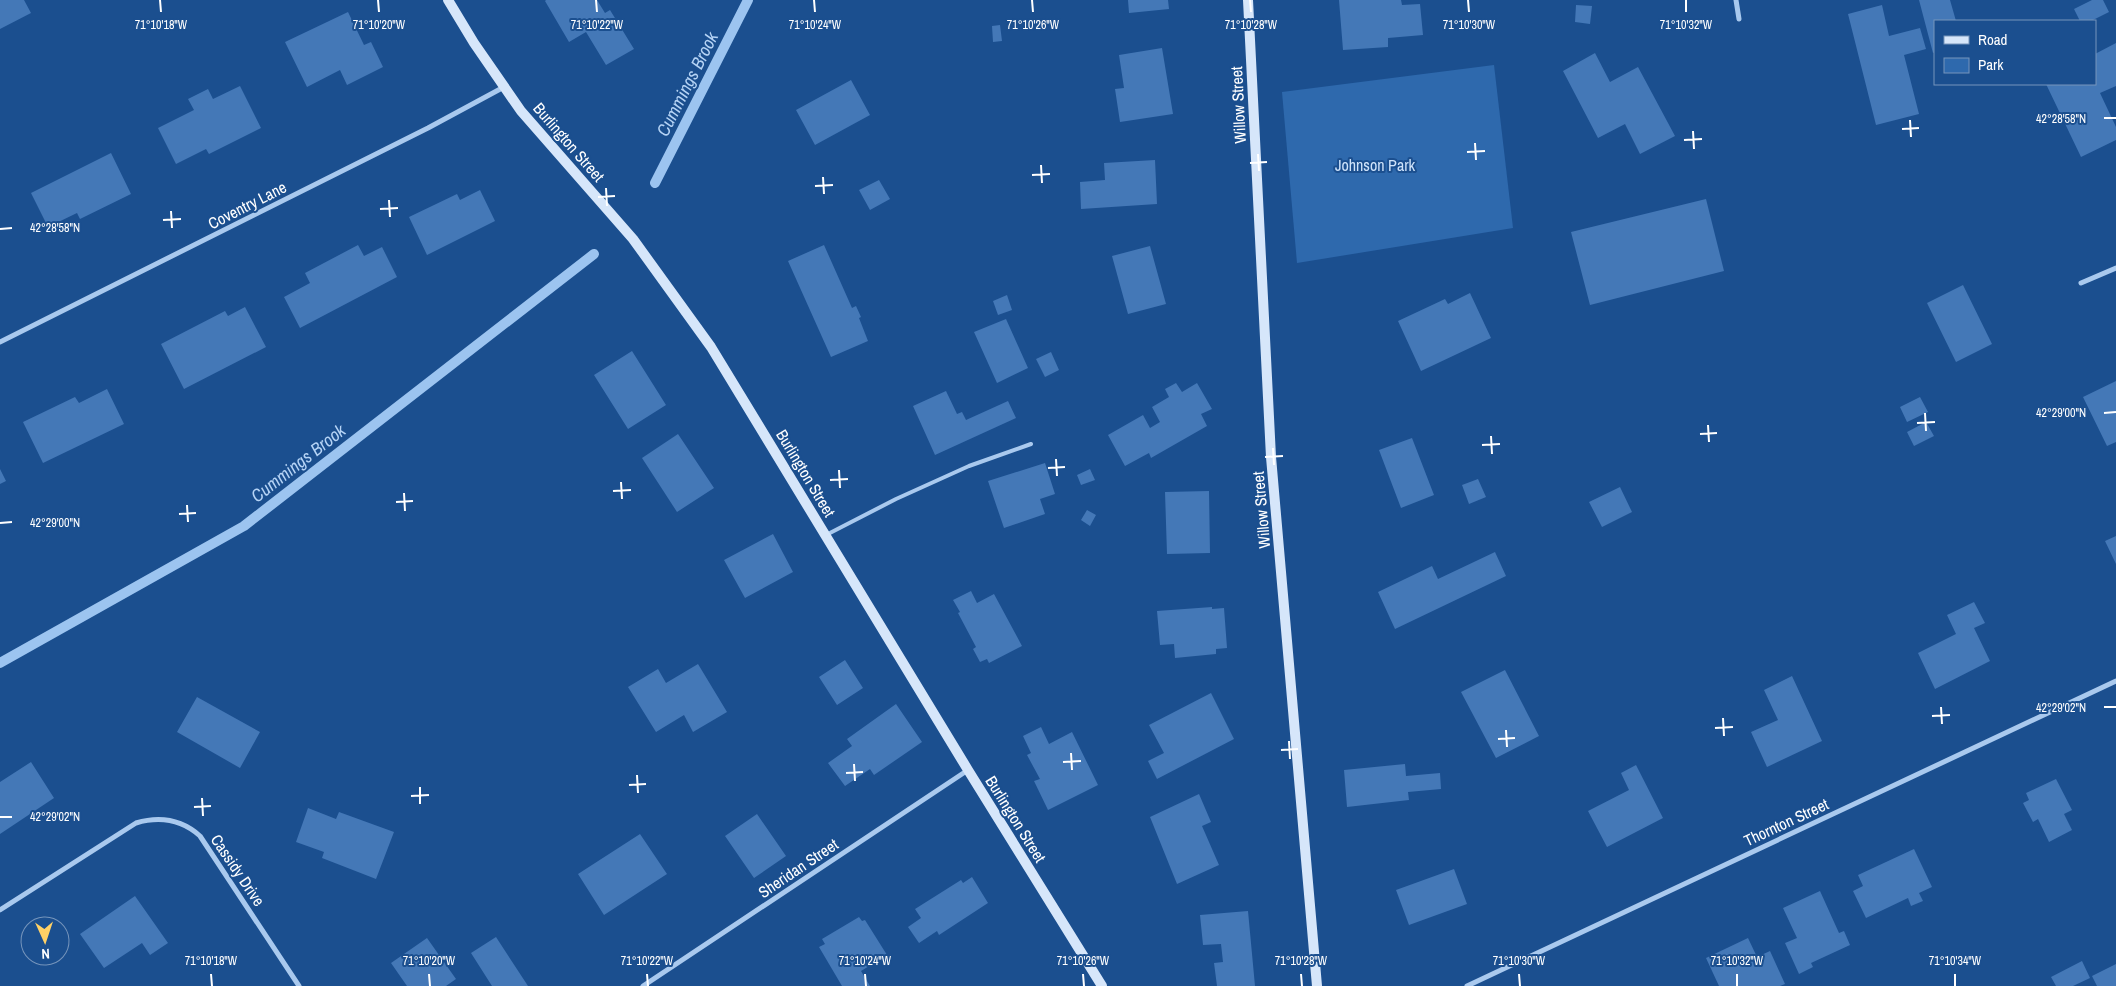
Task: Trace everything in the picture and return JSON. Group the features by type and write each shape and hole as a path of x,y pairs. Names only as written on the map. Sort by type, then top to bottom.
{"street":[{"name":"Burlington Street","path":"448,0 504,87 534,128 604,205 660,274 711,347 968,770 1102,986"},
{"name":"Willow Street","path":"1248,0 1271,457 1317,986"},
{"path":"1736,0 1739,20"},
{"name":"Coventry Lane","path":"0,342 428,128 504,87"},
{"path":"2081,283 2116,268"},
{"name":"Thornton Street","path":"1467,986 2116,681"},
{"name":"Sheridan Street","path":"643,986 968,770"},
{"name":"Cassidy Drive","path":"0,910 136,823 155,818 175,820 200,836 299,986"}],"lane":[{"path":"826,535 896,499 969,466 1031,444"}],"green space":[{"name":"Johnson Park","path":"1494,65 1513,228 1297,263 1282,92"}],"building":[{"path":"0,0 24,0 31,13 0,29"},
{"path":"546,0 597,0 605,13 610,10 634,49 606,65 586,32 569,42"},
{"path":"1128,0 1168,0 1169,9 1129,13"},
{"path":"1339,0 1401,0 1402,5 1420,4 1423,35 1388,38 1388,47 1343,50"},
{"path":"1919,0 1950,0 1956,20 1934,20 1933,53"},
{"path":"2092,0 2103,0 2109,12 2093,20 2080,20 2074,9"},
{"path":"1576,5 1592,6 1590,24 1575,22"},
{"path":"1882,5 1889,36 1920,28 1926,49 1904,55 1919,114 1876,125 1848,14"},
{"path":"348,12 364,45 371,42 383,67 347,85 340,70 307,87 285,42"},
{"path":"1000,25 1002,41 993,42 992,26"},
{"path":"2116,43 2116,86 2100,93 2116,127 2116,140 2081,157 2046,85 2096,85 2096,53"},
{"path":"1162,48 1173,114 1120,122 1115,89 1124,88 1119,55"},
{"path":"1595,53 1610,82 1638,67 1675,136 1640,154 1625,124 1598,138 1563,71"},
{"path":"851,80 870,115 815,145 796,110"},
{"path":"240,86 261,128 209,154 206,149 176,164 158,128 194,110 188,99 208,89 213,99"},
{"path":"111,153 131,194 80,219 77,213 48,227 31,193"},
{"path":"1155,160 1157,204 1081,209 1080,182 1105,180 1104,163"},
{"path":"879,180 890,199 870,210 859,190"},
{"path":"480,190 495,221 427,255 409,217 457,194 460,200"},
{"path":"1706,199 1724,271 1590,305 1571,232"},
{"path":"358,245 364,256 382,247 397,277 300,328 284,297 310,283 305,273"},
{"path":"824,245 852,308 856,306 868,341 831,357 788,261"},
{"path":"1150,246 1166,304 1128,314 1112,256"},
{"path":"1963,285 1992,344 1956,362 1927,303"},
{"path":"1470,293 1491,338 1421,371 1398,321 1445,299 1448,304"},
{"path":"1007,295 1012,310 998,315 993,301"},
{"path":"245,307 266,347 184,389 161,344 225,311 228,316"},
{"path":"1006,319 1028,368 997,383 974,332"},
{"path":"632,351 666,405 628,429 594,375"},
{"path":"1051,352 1059,370 1045,377 1036,359"},
{"path":"2116,381 2116,442 2107,446 2083,397"},
{"path":"1176,383 1182,392 1197,383 1212,409 1201,414 1207,426 1151,458 1149,453 1125,466 1108,435 1143,415 1150,428 1160,422 1152,407 1169,397 1165,389"},
{"path":"107,389 124,424 43,463 23,422 75,397 79,403"},
{"path":"946,391 957,414 962,412 966,420 1008,401 1016,418 935,455 913,406"},
{"path":"1920,397 1928,412 1907,422 1900,407"},
{"path":"1926,422 1934,436 1914,446 1907,432"},
{"path":"678,434 714,488 677,512 642,458"},
{"path":"1412,438 1434,495 1401,508 1379,450"},
{"path":"1045,463 1055,494 1040,499 1045,514 1004,528 988,481"},
{"path":"0,469 6,481 0,484"},
{"path":"1090,469 1095,480 1081,485 1077,475"},
{"path":"1478,479 1486,497 1469,504 1462,485"},
{"path":"1620,487 1632,512 1602,527 1589,502"},
{"path":"1209,491 1210,553 1167,554 1165,492"},
{"path":"1087,510 1096,515 1090,526 1081,520"},
{"path":"773,534 793,572 745,598 724,560"},
{"path":"2116,536 2116,564 2105,541"},
{"path":"1495,552 1506,576 1395,629 1378,592 1432,566 1438,579"},
{"path":"971,591 977,603 994,594 1022,646 989,663 987,659 980,662 973,649 976,647 953,600"},
{"path":"1974,602 1985,623 1974,628 1990,661 1935,689 1918,653 1956,634 1947,615"},
{"path":"1212,607 1212,609 1224,608 1227,648 1216,649 1216,654 1175,658 1174,644 1160,645 1157,611"},
{"path":"845,660 863,688 837,705 819,677"},
{"path":"698,664 727,712 693,732 684,715 656,732 628,687 658,669 666,683"},
{"path":"1505,670 1539,736 1496,758 1461,692"},
{"path":"1792,676 1822,741 1767,767 1751,732 1778,720 1764,690"},
{"path":"1211,693 1234,739 1157,779 1148,761 1164,753 1149,725"},
{"path":"197,697 260,732 240,768 177,732"},
{"path":"896,704 922,742 874,775 870,769 845,786 828,763 852,746 847,739"},
{"path":"1041,727 1049,744 1072,732 1098,785 1048,810 1034,781 1040,779 1027,755 1031,753 1023,736"},
{"path":"31,762 54,798 0,834 0,782"},
{"path":"1405,764 1406,776 1440,773 1441,789 1408,792 1409,800 1347,807 1344,770"},
{"path":"1636,765 1663,818 1607,847 1588,811 1629,790 1621,773"},
{"path":"2056,779 2072,810 2064,814 2072,830 2049,842 2038,819 2033,822 2023,803 2029,800 2026,793"},
{"path":"1199,794 1211,822 1202,826 1219,865 1177,884 1150,817"},
{"path":"308,808 336,819 339,812 394,832 376,879 322,858 324,852 296,842"},
{"path":"757,814 786,856 754,878 725,836"},
{"path":"640,834 667,874 604,915 578,874"},
{"path":"1914,849 1932,887 1919,893 1923,901 1911,906 1908,898 1866,918 1853,891 1863,886 1858,875"},
{"path":"1454,869 1467,904 1409,925 1396,890"},
{"path":"972,877 988,903 939,935 937,931 919,943 908,927 921,918 915,909 961,880 963,883"},
{"path":"1820,891 1839,933 1844,931 1850,945 1811,963 1813,967 1799,974 1785,943 1797,938 1783,908"},
{"path":"135,896 168,943 150,955 142,943 104,968 80,934"},
{"path":"1248,911 1255,986 1217,986 1214,963 1223,962 1221,944 1203,945 1200,915"},
{"path":"859,917 862,921 865,920 887,955 861,971 870,986 842,986 819,947 825,944 822,939"},
{"path":"496,937 528,986 492,986 471,953"},
{"path":"427,938 456,979 446,986 407,986 391,963"},
{"path":"1748,938 1757,957 1770,951 1785,984 1780,986 1719,986 1706,958"},
{"path":"2082,961 2090,978 2073,986 2056,986 2051,977"},
{"path":"2116,964 2116,986 2097,986 2092,976"}],"waterway":[{"name":"Cummings Brook","path":"655,183 748,0"},
{"name":"Cummings Brook","path":"0,663 244,526 594,254"}]}
